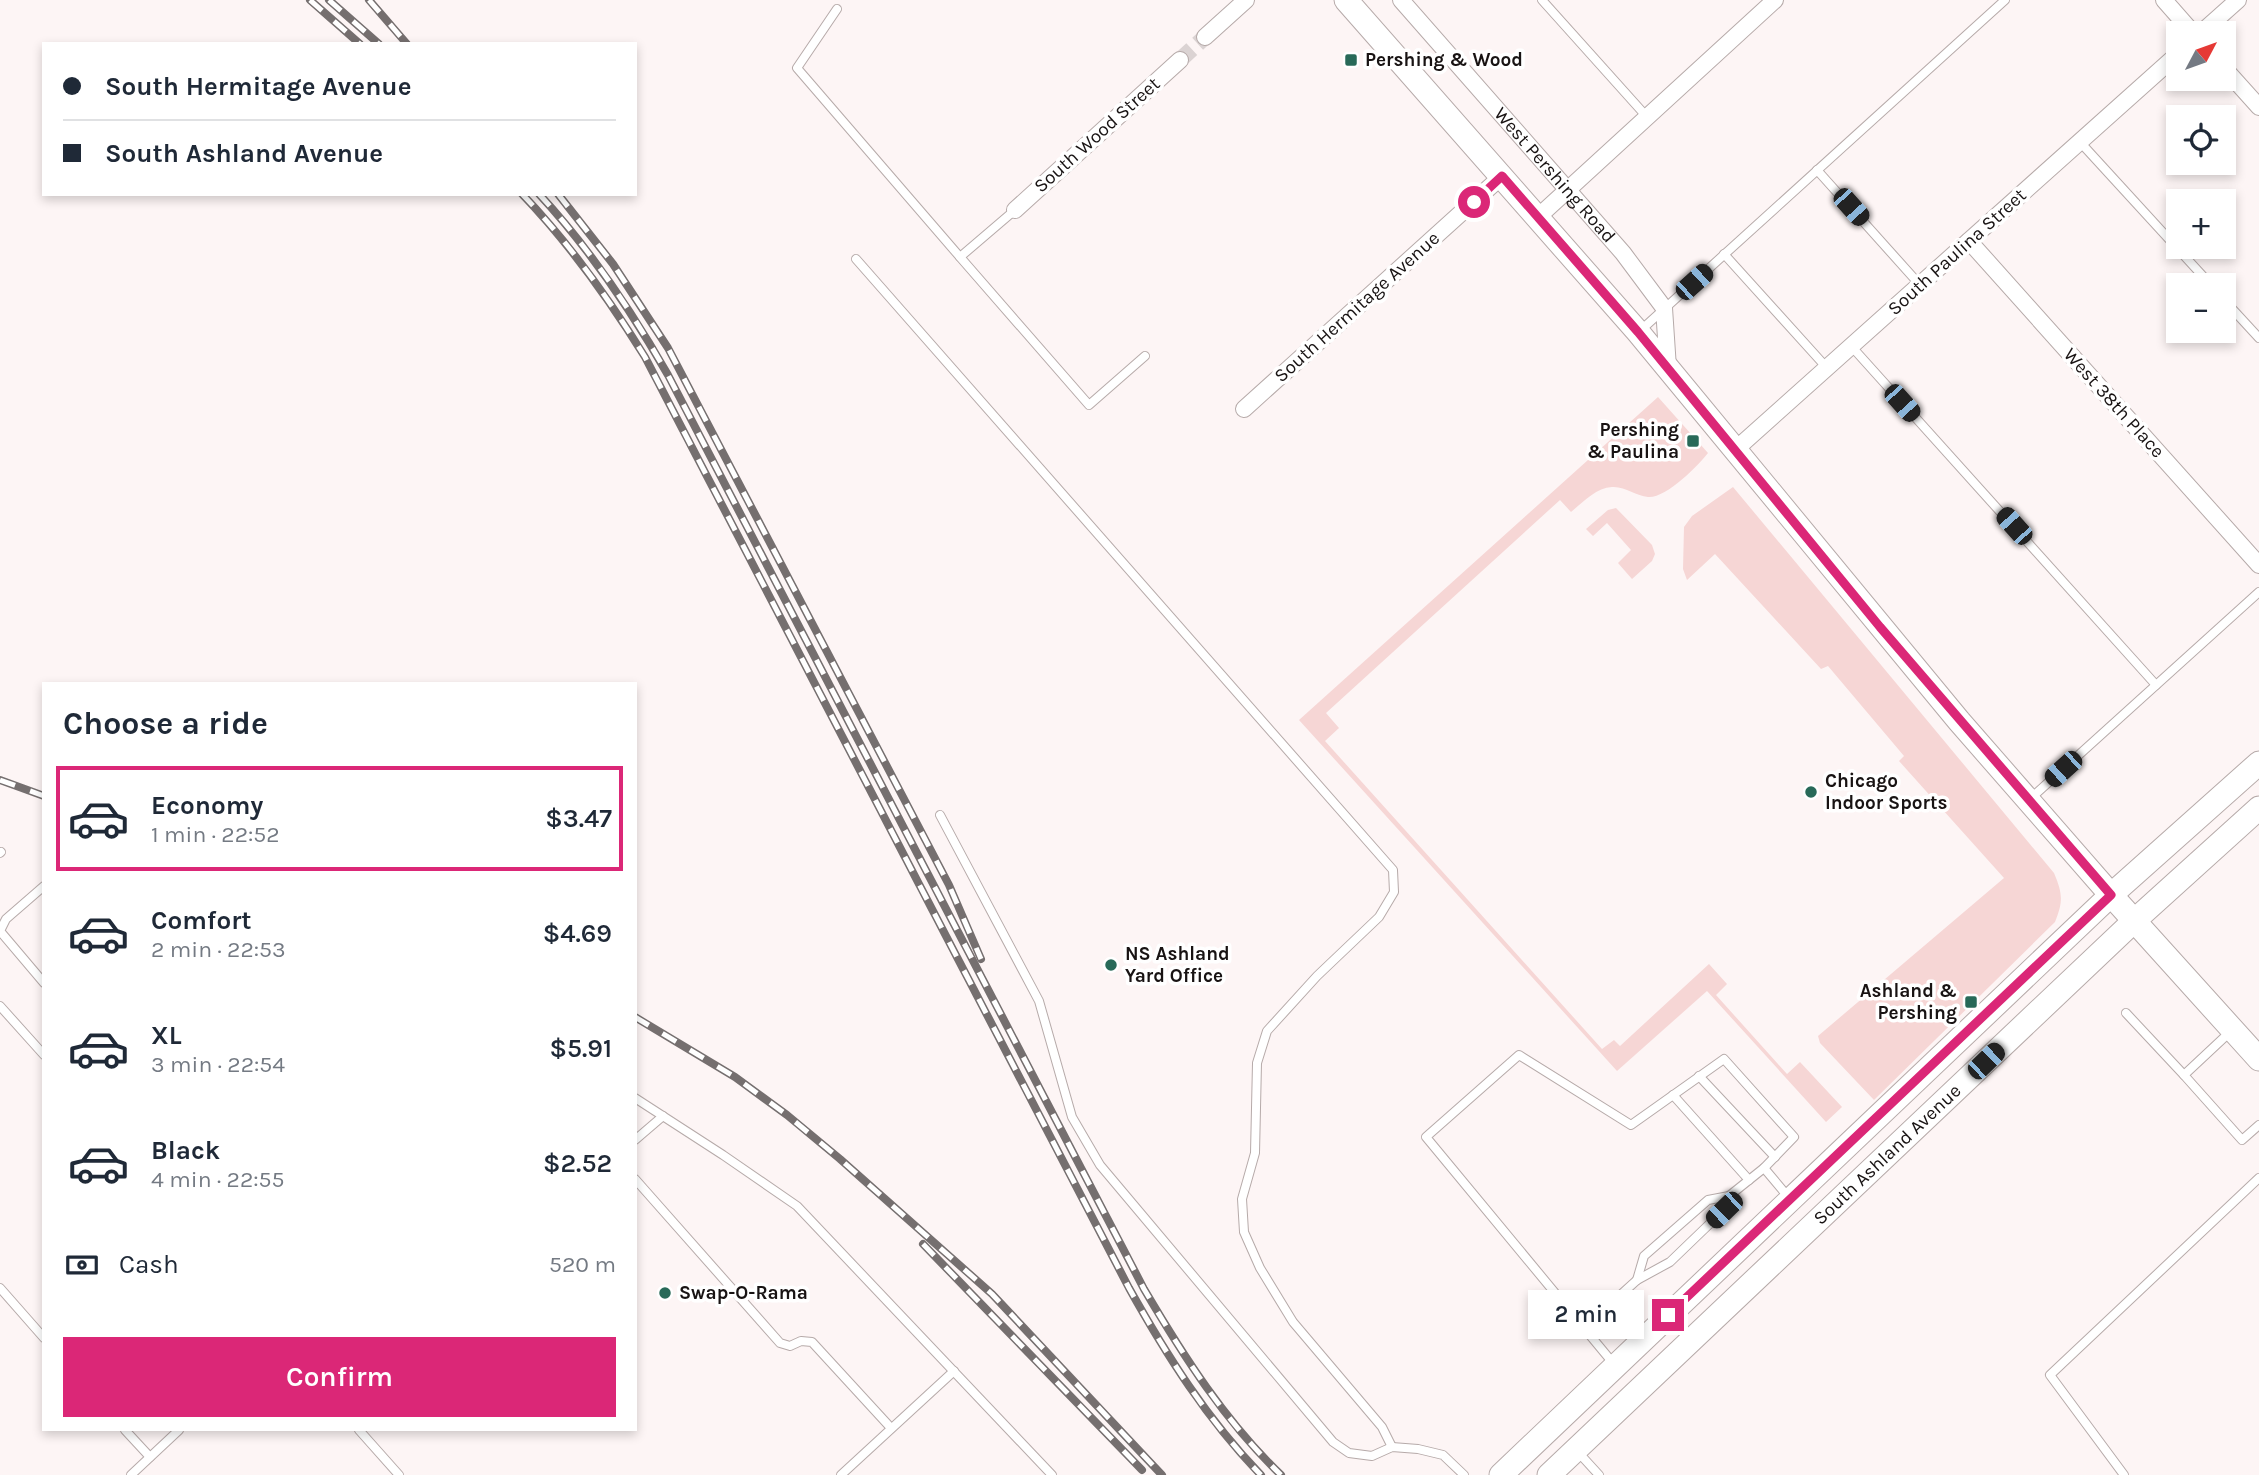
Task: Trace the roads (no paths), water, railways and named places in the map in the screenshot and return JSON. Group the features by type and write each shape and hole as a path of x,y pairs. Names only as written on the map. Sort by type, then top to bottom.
{"main road":[{"name":"West Pershing Road","path":"1346,0 1638,332 1880,627 2028,800 2259,1059"},
{"name":"South Ashland Avenue","path":"1501,1475 2111,895 2259,763"},
{"name":"South Ashland Avenue","path":"1549,1475 2134,921 2259,808"}],"street":[{"path":"1205,37 1246,0"},
{"name":"West Pershing Road","path":"1401,0 1623,253 1664,308"},
{"path":"1538,216 1775,0"},
{"path":"2164,0 2182,21"},
{"path":"2214,21 2238,0"},
{"name":"South Wood Street","path":"1015,209 1180,60"},
{"name":"South Paulina Street","path":"1735,450 2166,65"},
{"path":"2236,81 2259,107"},
{"name":"South Hermitage Avenue","path":"1244,409 1502,176"},
{"name":"West 38th Place","path":"1969,241 2259,565"},
{"path":"1664,308 1668,368"}],"lane":[{"path":"1542,0 1647,117"},
{"path":"1638,332 2006,0"},
{"path":"837,9 797,68 1089,405 1145,356"},
{"path":"2080,142 2200,273"},
{"path":"1817,170 1920,285"},
{"path":"960,257 1015,209"},
{"path":"1724,254 1827,368"},
{"path":"856,259 1393,870 1394,892 1378,917 1317,976 1267,1031 1257,1063 1255,1153 1242,1199 1244,1232 1259,1268 1293,1322 1382,1427 1392,1447"},
{"path":"2236,313 2259,338"},
{"path":"1852,346 2156,685"},
{"path":"2028,800 2259,592"},
{"path":"940,815 1040,1000 1072,1117 1100,1165 1333,1442 1349,1453 1373,1456 1392,1447 1443,1455 1464,1475"},
{"path":"42,888 6,919 0,931 42,981"},
{"path":"0,1006 42,1053"},
{"path":"2126,1013 2242,1140 2259,1125"},
{"path":"2184,1075 2232,1030"},
{"path":"1615,1365 1426,1137 1519,1055 1631,1125 1724,1059 1794,1137 1764,1168 1729,1196 1708,1200 1643,1256 1637,1280"},
{"path":"1699,1076 1775,1157"},
{"path":"1674,1095 1749,1180"},
{"path":"637,1099 797,1206 1052,1475"},
{"path":"637,1138 663,1116"},
{"path":"1764,1168 1790,1199"},
{"path":"2124,1475 2050,1375 2259,1178"},
{"path":"637,1181 780,1343 790,1346 801,1341 812,1342 891,1428"},
{"path":"1584,1328 1637,1280 1670,1262 1724,1210 1729,1196"},
{"path":"0,1288 42,1336"},
{"path":"841,1475 954,1371"},
{"path":"126,1431 149,1457"},
{"path":"131,1475 178,1431"},
{"path":"360,1431 399,1475"},
{"path":"1576,1450 1599,1475"}],"tunnel":[{"path":"1180,60 1205,37"}],"railway":[{"path":"310,0 358,42"},
{"path":"329,0 377,42"},
{"path":"369,0 405,42"},
{"path":"524,196 588,272 645,357 1129,1288 1189,1386 1223,1432 1261,1475"},
{"path":"541,196 609,281 668,375 1144,1289 1206,1387 1242,1433 1281,1475"},
{"path":"560,196 613,264 668,348 949,885 981,959"},
{"path":"0,780 42,795"},
{"path":"637,1018 735,1077 840,1159 992,1294 1162,1475"},
{"path":"923,1244 1142,1470"}],"place":[{"name":"Pershing & Wood","path":"1351,60"},
{"name":"Pershing & Paulina","path":"1693,441"},
{"name":"Chicago Indoor Sports","path":"1811,792"},
{"name":"NS Ashland Yard Office","path":"1111,965"},
{"name":"Ashland & Pershing","path":"1971,1002"},
{"name":"Swap-O-Rama","path":"665,1293"}]}
